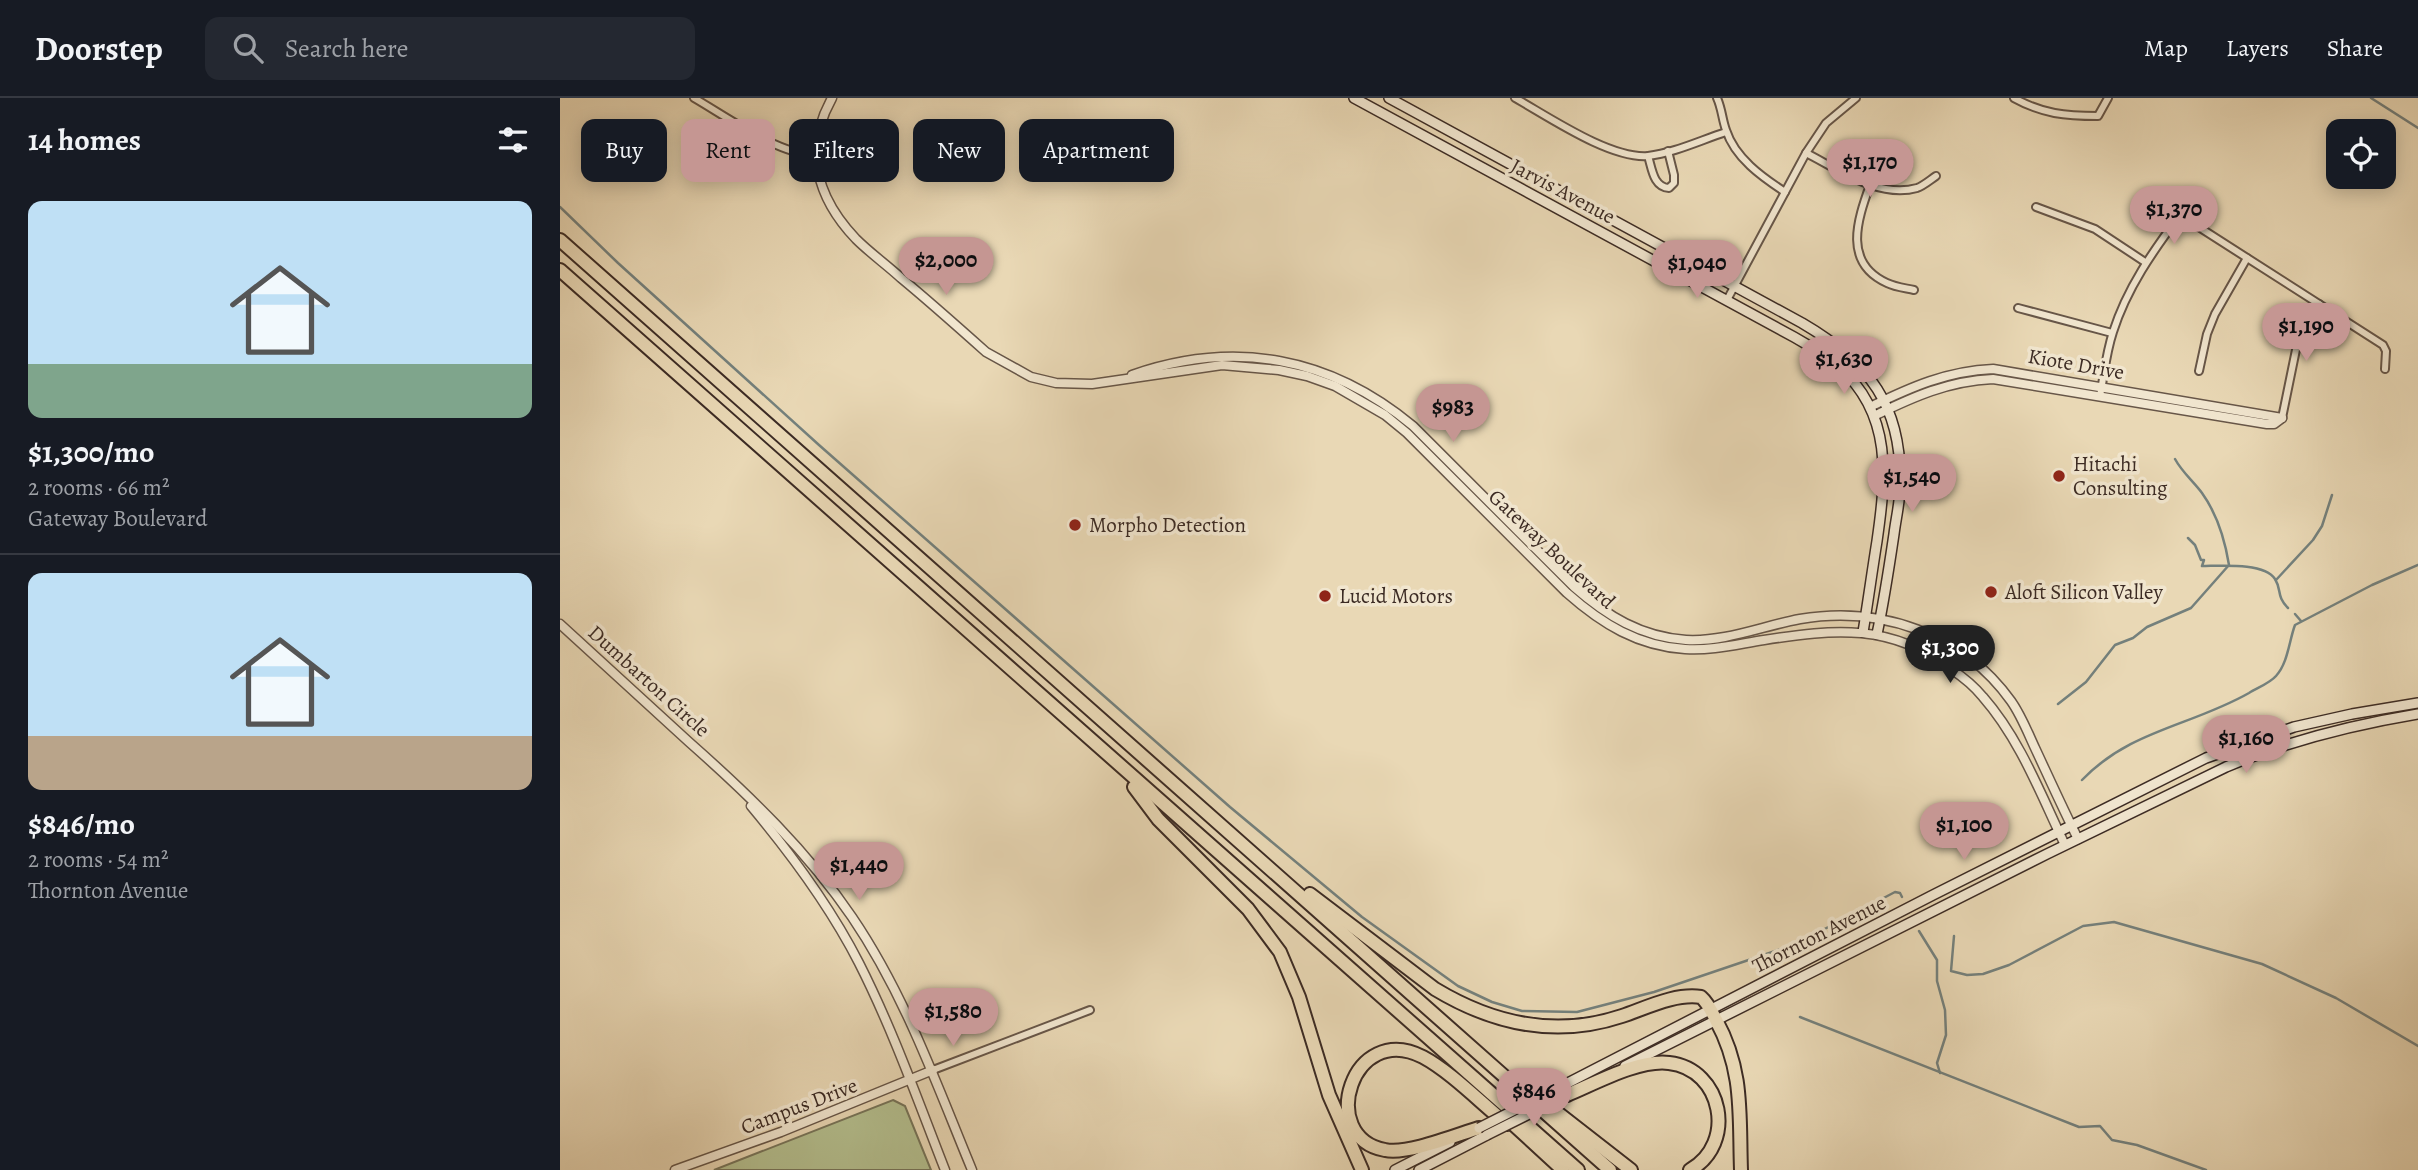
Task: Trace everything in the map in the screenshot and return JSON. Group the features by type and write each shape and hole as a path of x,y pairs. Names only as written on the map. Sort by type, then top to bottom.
{"highway":[{"path":"560,240 1610,1170"},
{"path":"560,270 1578,1170"},
{"path":"560,280 1134,787 1562,1170"},
{"path":"1134,787 1158,820 1248,909 1280,953 1299,997 1329,1095 1362,1170"},
{"path":"1224,828 1435,989 1478,1012 1524,1025 1570,1027 1614,1019 1684,997 1701,997 1732,1051 1736,1071 1741,1170"},
{"path":"1454,1032 1631,1170"},
{"path":"1483,1131 1395,1152 1382,1150 1360,1135 1352,1124 1348,1110 1348,1094 1352,1079 1370,1058 1382,1053 1408,1052 1422,1056 1562,1170"},
{"path":"1564,1091 1655,1062 1686,1067 1700,1076 1710,1088 1720,1121 1717,1138 1709,1153 1690,1170"}],"main road":[{"name":"Jarvis Avenue","path":"1354,98 1727,300 1818,351 1841,368 1872,412 1884,463 1884,488 1863,632"},
{"name":"Jarvis Avenue","path":"1389,98 1735,286 1852,356 1871,379 1886,405 1900,461 1900,490 1877,634"},
{"name":"Thornton Avenue","path":"1483,1131 1713,1015 2176,772 2244,743 2322,720 2418,703"},
{"name":"Thornton Avenue","path":"1713,1015 2193,782 2257,754 2339,730 2418,715"},
{"path":"1395,1170 1483,1131"},
{"path":"1419,1170 1483,1131"}],"street":[{"path":"694,98 789,151"},
{"path":"822,119 832,98"},
{"path":"1515,98 1612,151 1648,156 1726,132"},
{"path":"1717,98 1722,108 1726,132 1753,171 1785,192"},
{"path":"1727,300 1806,153 1826,123 1856,98"},
{"path":"2014,98 2037,110 2076,116 2098,116 2108,98"},
{"path":"1648,156 1656,182 1662,188 1669,188 1674,183 1674,175 1668,151"},
{"path":"1806,153 1870,185 1895,189 1917,188 1936,176"},
{"name":"Gateway Boulevard","path":"820,182 838,218 858,240 986,352 1031,377 1056,383 1092,384 1222,365 1279,370 1335,386 1385,415 1407,433 1574,600 1612,628 1636,639 1686,649 1712,648 1825,632 1863,632 1906,642 1936,657 1982,695 1999,717 2065,845"},
{"path":"1870,185 1858,217 1856,248 1869,271 1888,284 1914,290"},
{"path":"2036,207 2095,229 2146,262"},
{"path":"2100,396 2112,333 2146,262 2180,215 2383,345 2386,351 2385,369"},
{"path":"2199,371 2207,334 2215,314 2247,258"},
{"path":"2282,418 2299,335 2319,303"},
{"path":"2018,308 2112,333"},
{"name":"Gateway Boulevard","path":"1116,380 1157,366 1222,356 1281,361 1310,367 1339,378 1383,402 1413,426 1574,586 1595,605 1639,631 1686,640 1712,639 1799,619 1825,616 1866,617 1905,625 1950,643 1987,673 2012,703 2078,839"},
{"name":"Kiote Drive","path":"1872,412 1926,381 1969,370 2017,371 2282,418"},
{"name":"Kiote Drive","path":"1886,405 1929,390 1971,380 2015,381 2267,424 2274,424 2282,418"},
{"name":"Dumbarton Circle","path":"560,624 714,764 787,835 822,876 851,916 901,1001 933,1070 972,1170"},
{"name":"Dumbarton Circle","path":"714,764 785,846 832,917 883,1013 945,1170"},
{"path":"933,1070 1090,1010"},
{"name":"Campus Drive","path":"675,1170 768,1137 933,1070"}],"green space":[{"path":"893,1100 905,1106 931,1170 714,1170"}],"waterway":[{"path":"2371,98 2418,128"},
{"path":"560,207 819,445 1230,807 1362,917 1458,986 1492,1002 1522,1011 1577,1012 1654,992 1796,944 1895,892 1902,897"},
{"path":"2058,704 2086,682 2115,645 2133,638 2147,627 2191,608 2229,565 2223,537 2212,510 2175,459"},
{"path":"2276,580 2313,540 2322,526 2332,495"},
{"path":"2188,538 2195,545 2201,560 2204,560 2202,566 2252,567 2269,574 2275,579 2282,600 2288,608"},
{"path":"2082,780 2120,750 2227,704 2267,683 2283,665 2295,625 2372,585 2418,565"},
{"path":"2295,614 2301,621"},
{"path":"1954,936 1951,971 1967,975 1983,974 2009,965 2083,926 2114,922 2262,964 2336,998 2418,1046"},
{"path":"1919,931 1937,960 1937,981 1945,1010 1946,1035 1937,1063 1940,1073"},
{"path":"1800,1017 2079,1127 2100,1126 2112,1140 2137,1145 2206,1170"}],"place":[{"name":"Hitachi Consulting","path":"2059,476"},
{"name":"Morpho Detection","path":"1075,525"},
{"name":"Aloft Silicon Valley","path":"1991,592"},
{"name":"Lucid Motors","path":"1325,596"}]}
